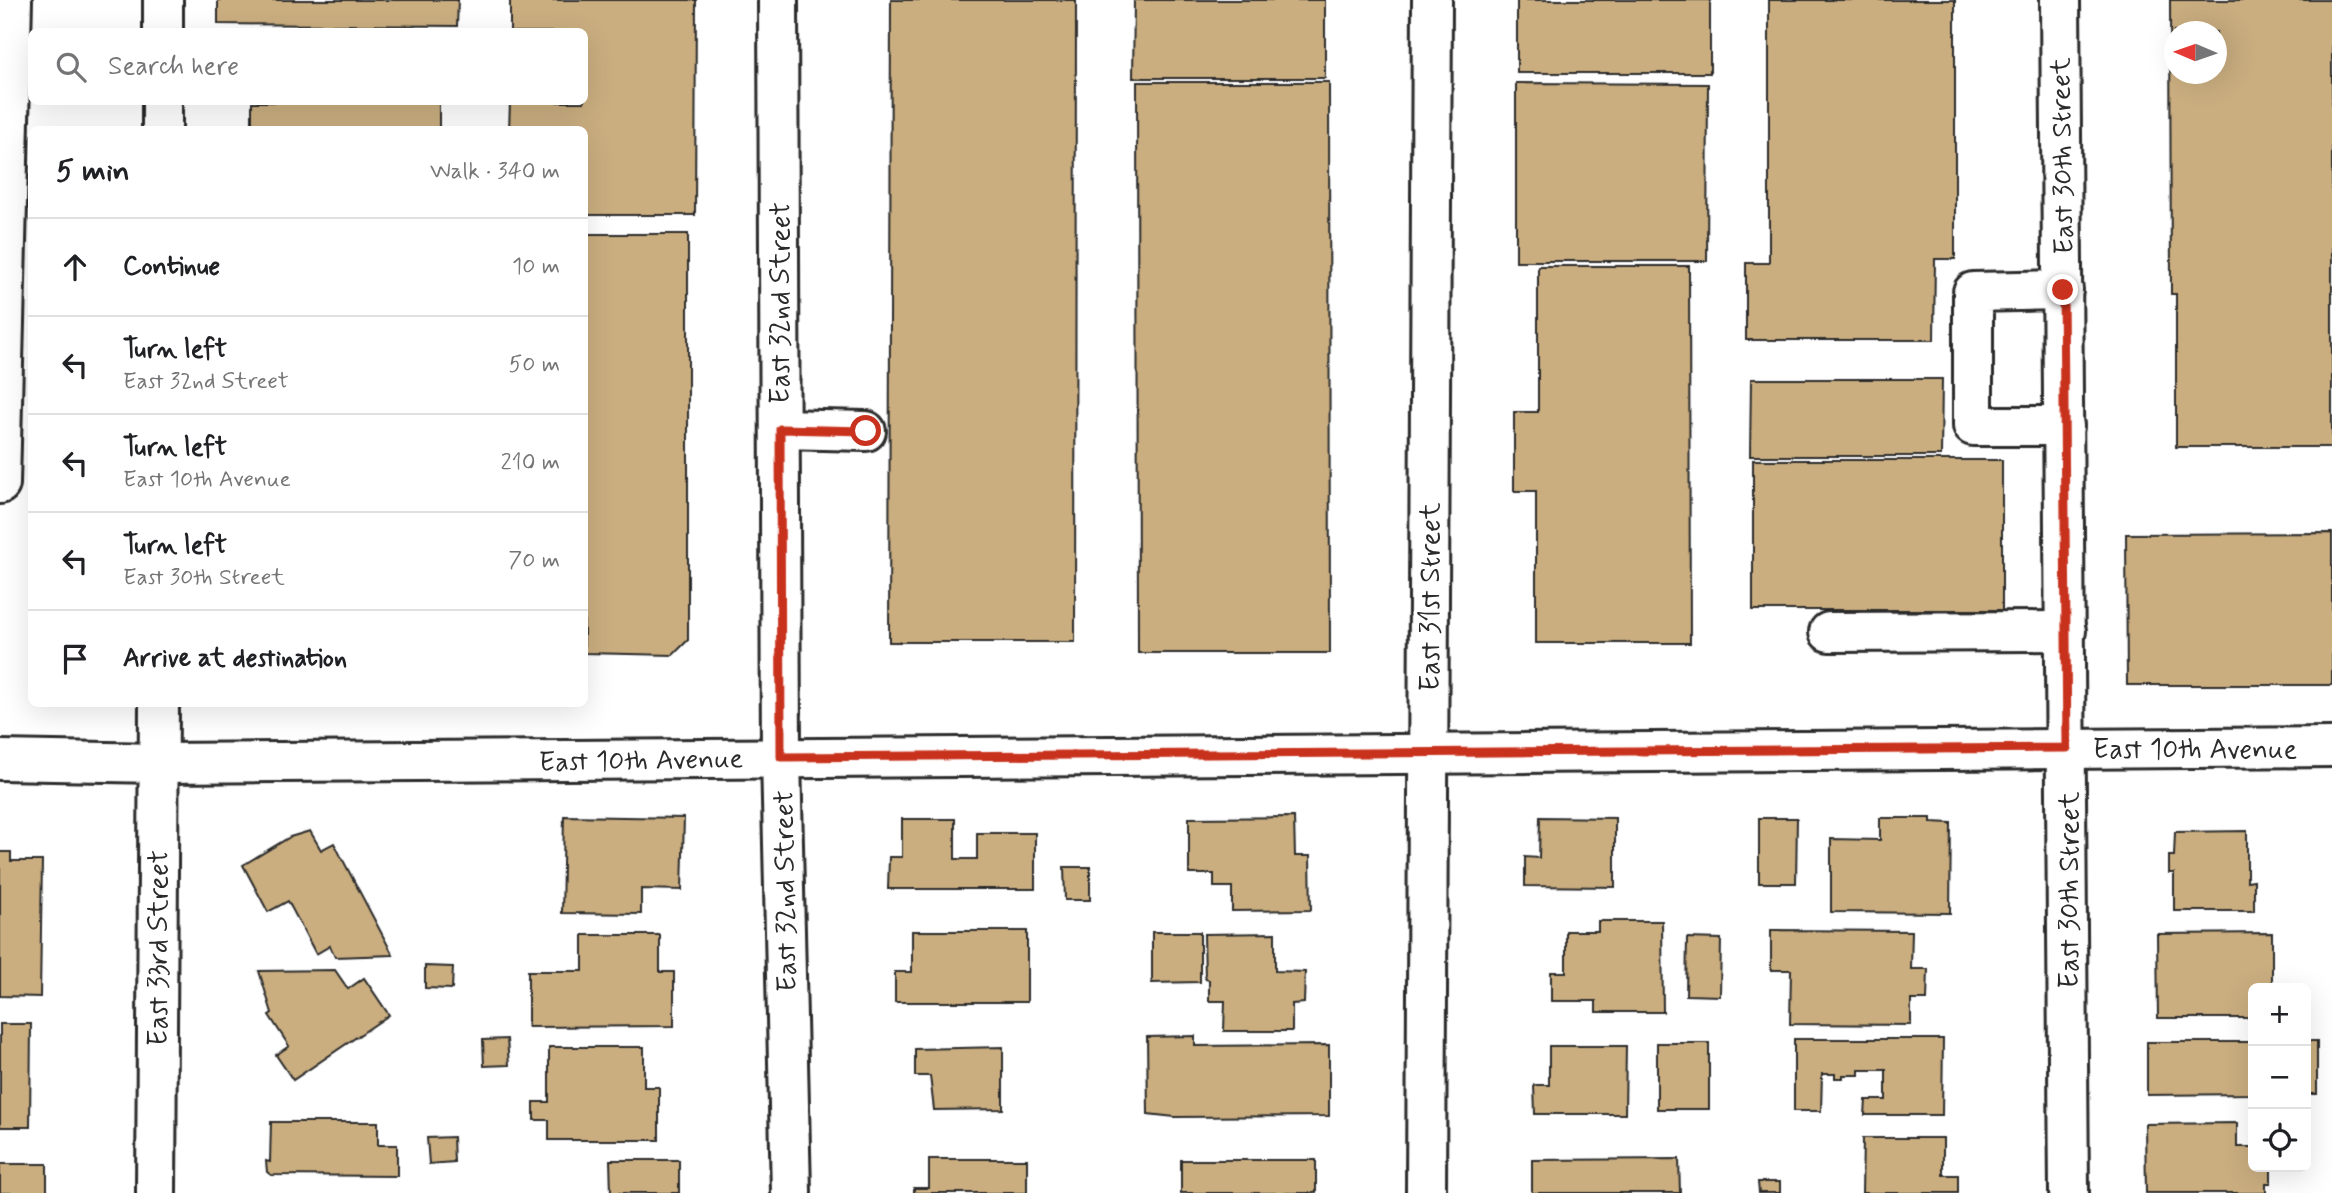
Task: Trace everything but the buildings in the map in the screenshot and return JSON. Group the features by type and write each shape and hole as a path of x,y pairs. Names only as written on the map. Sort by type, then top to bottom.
{"street":[{"path":"0,484 12,0"},
{"path":"163,0 163,28"},
{"name":"East 32nd Street","path":"778,0 781,757 791,1193"},
{"name":"East 31st Street","path":"1426,1193 1432,0"},
{"name":"East 30th Street","path":"2060,0 2069,1193"},
{"path":"162,105 162,126"},
{"path":"2063,290 1973,292 1973,426 2064,426"},
{"path":"780,429 866,431"},
{"path":"1829,632 2066,631"},
{"name":"East 33rd Street","path":"156,1193 159,707"},
{"name":"East 10th Avenue","path":"0,760 159,763 2332,747"}],"route":[{"path":"866,431 780,429 781,757 1429,755 2067,748 2063,290"}]}
